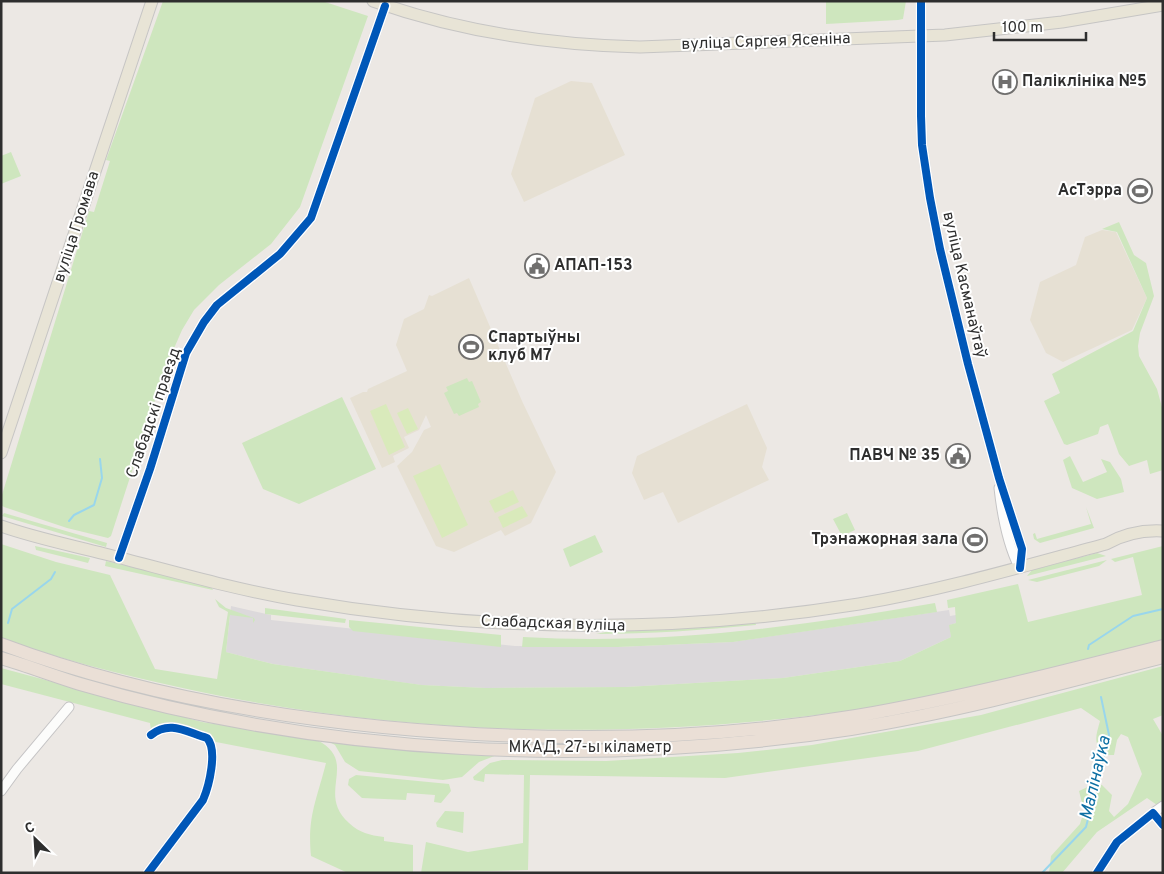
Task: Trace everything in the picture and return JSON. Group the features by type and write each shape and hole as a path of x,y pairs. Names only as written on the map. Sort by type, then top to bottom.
{"highway":[{"path":"1,644 47,662 146,694"},
{"path":"1032,685 1163,646"},
{"path":"1032,685 1163,657"},
{"path":"1,658 80,684 146,694"},
{"name":"МКАД, 27-ы кіламетр","path":"146,694 305,732 418,745 541,750 674,748 849,729 921,716 1032,685"}],"main road":[{"name":"вуліца Громава","path":"1,453 152,1"},
{"name":"вуліца Сяргея Ясеніна","path":"373,1 385,6 494,33 593,46 654,47 919,36 1062,22 1163,5"},
{"name":"Слабадская вуліца","path":"1,526 202,580 299,601 469,621 572,626 662,625 808,611 918,593 1020,568 1106,544 1118,538 1146,530 1162,531"}],"street":[{"name":"вуліца Касманаўтаў","path":"921,1 919,36 922,145 930,198 944,266 998,478 1003,514 1012,552 1020,568"},
{"name":"Слабадскі праезд","path":"118,558 150,469 186,353 204,322 217,306 280,254 311,218 385,6"},
{"path":"1,791 68,707"},
{"path":"148,873 203,800 208,788 212,748 207,738 168,726 159,729 151,735"},
{"path":"1097,873 1117,842 1163,806"},
{"path":"1152,813 1163,825"}],"shaded area":[{"path":"571,81 592,83 625,155 524,202 511,174 535,98"},
{"path":"1102,230 1116,232 1147,298 1132,330 1063,362 1046,353 1030,320 1040,282 1076,265 1085,237"},
{"path":"469,278 522,401 556,472 531,523 505,536 501,530 454,552 436,546 397,466 412,452 424,430 431,427 426,415 419,430 404,437 409,448 393,456 395,462 382,468 350,398 367,392 368,389 407,371 396,345 404,319 424,309 429,295 432,296"},
{"path":"747,404 767,448 762,467 769,480 678,523 663,492 644,500 632,473 637,456"},
{"path":"231,606 271,615 271,620 515,646 618,647 732,642 949,610 950,616 956,615 956,623 950,625 951,637 900,661 783,678 626,687 486,688 421,685 273,664 226,652"}],"green space":[{"path":"163,1 322,1 368,16 300,207 271,244 219,285 194,310 182,330 165,369 111,536 108,538 67,528 4,507 1,505 1,498 89,211 94,212 110,161 106,160"},
{"path":"826,1 906,1 903,19 826,24"},
{"path":"11,152 21,176 1,184 1,156"},
{"path":"1119,222 1134,255 1146,263 1154,296 1140,333 1138,346 1139,356 1157,389 1163,411 1163,470 1150,474 1147,460 1129,466 1119,454 1108,424 1100,427 1098,434 1067,445 1064,444 1044,401 1060,393 1052,374 1133,331 1147,298 1117,232 1102,229"},
{"path":"467,378 469,382 472,381 481,402 478,404 479,407 459,416 457,413 454,414 444,393 448,391 446,387"},
{"path":"342,397 376,469 299,504 263,489 242,443"},
{"path":"386,404 405,447 389,455 370,411"},
{"path":"408,408 418,429 407,434 397,413"},
{"path":"1070,456 1083,482 1107,472 1101,459 1110,462 1121,479 1124,492 1097,499 1072,488 1063,460"},
{"path":"440,464 468,525 442,538 413,476"},
{"path":"513,490 519,502 495,513 489,501"},
{"path":"522,506 528,516 503,528 498,517"},
{"path":"1086,507 1094,528 1040,543 1034,539 1033,534 1035,533 1037,539 1091,524"},
{"path":"4,513 107,543 106,547 2,516"},
{"path":"847,513 855,530 842,536 833,519"},
{"path":"595,535 603,552 570,567 563,549"},
{"path":"1,544 56,562 110,575 155,669 217,679 228,612 219,607 215,599 226,608 254,618 255,620 253,623 253,618 230,615 226,652 273,664 422,685 486,688 626,687 783,678 900,661 951,637 949,625 956,623 955,607 948,608 947,600 1018,584 1028,622 1142,595 1133,557 1115,562 1111,559 1163,546 1163,640 1040,672 957,691 833,713 751,722 586,730 422,724 340,715 259,703 178,687 89,666 1,638"},
{"path":"35,546 90,558 88,563 36,550"},
{"path":"1097,553 1106,556 1027,576 1032,570"},
{"path":"1107,560 1099,566 1037,582 1028,580"},
{"path":"106,561 210,585 213,590 105,566"},
{"path":"935,603 937,612 733,642 618,647 522,647 523,637 626,638 730,632 833,620"},
{"path":"265,608 346,619 345,623 265,614"},
{"path":"349,620 501,635 501,647 353,631 349,627"},
{"path":"755,622 756,625 696,630 596,634 615,630"},
{"path":"1163,666 1163,715 1153,719 1163,736 1163,802 1157,805 1147,798 1097,832 1062,873 1049,873 1051,856 1080,824 1084,811 1079,791 1094,784 1102,785 1112,795 1109,811 1114,817 1128,804 1142,774 1128,737 1121,734 1117,740 1114,755 1106,755 1096,740 1100,721 1081,708 918,751 725,778 530,775 528,870 421,873 426,842 468,852 523,843 524,775 485,774 484,782 474,780 473,777 490,763 502,760 606,761 738,753 812,745 981,715"},
{"path":"1,668 202,722 317,740 329,749 335,758 337,768 336,800 340,812 349,823 361,831 384,837 384,841 413,845 413,872 419,873 348,873 311,856 310,830 316,798 326,763 216,742 207,736 167,723 151,730 150,723 1,684"},
{"path":"324,739 497,755 479,762 462,777 443,780 359,771 345,762 335,745"},
{"path":"356,775 449,784 451,791 441,803 434,802 435,795 407,793 406,800 362,798 348,785 349,779"},
{"path":"445,811 464,812 463,833 437,827 436,823"}],"waterway":[{"path":"69,521 74,515 94,505 102,478 100,459"},
{"path":"8,623 12,609 51,579 55,572"},
{"name":"Малінаўка","path":"1088,649 1089,645 1133,616 1163,609"},
{"name":"Малінаўка","path":"1042,873 1086,827 1109,735 1101,697"}],"cycle path":[{"path":"921,1 922,145 930,198 940,249 968,364 999,478 1022,549 1020,568"},
{"path":"119,558 150,469 186,353 204,322 217,305 280,254 311,218 385,6"},
{"path":"148,873 203,800 210,777 212,759 212,751 207,738 185,730 172,728 165,728 151,735"},
{"path":"1097,873 1117,842 1153,813 1163,825"}],"place":[{"name":"Паліклініка №5","path":"1005,82"},
{"name":"АсТэрра","path":"1140,191"},
{"name":"АПАП-153","path":"537,266"},
{"name":"Спартыўны клуб М7","path":"471,347"},
{"name":"ПАВЧ № 35","path":"958,456"},
{"name":"Трэнажорная зала","path":"975,540"}]}
